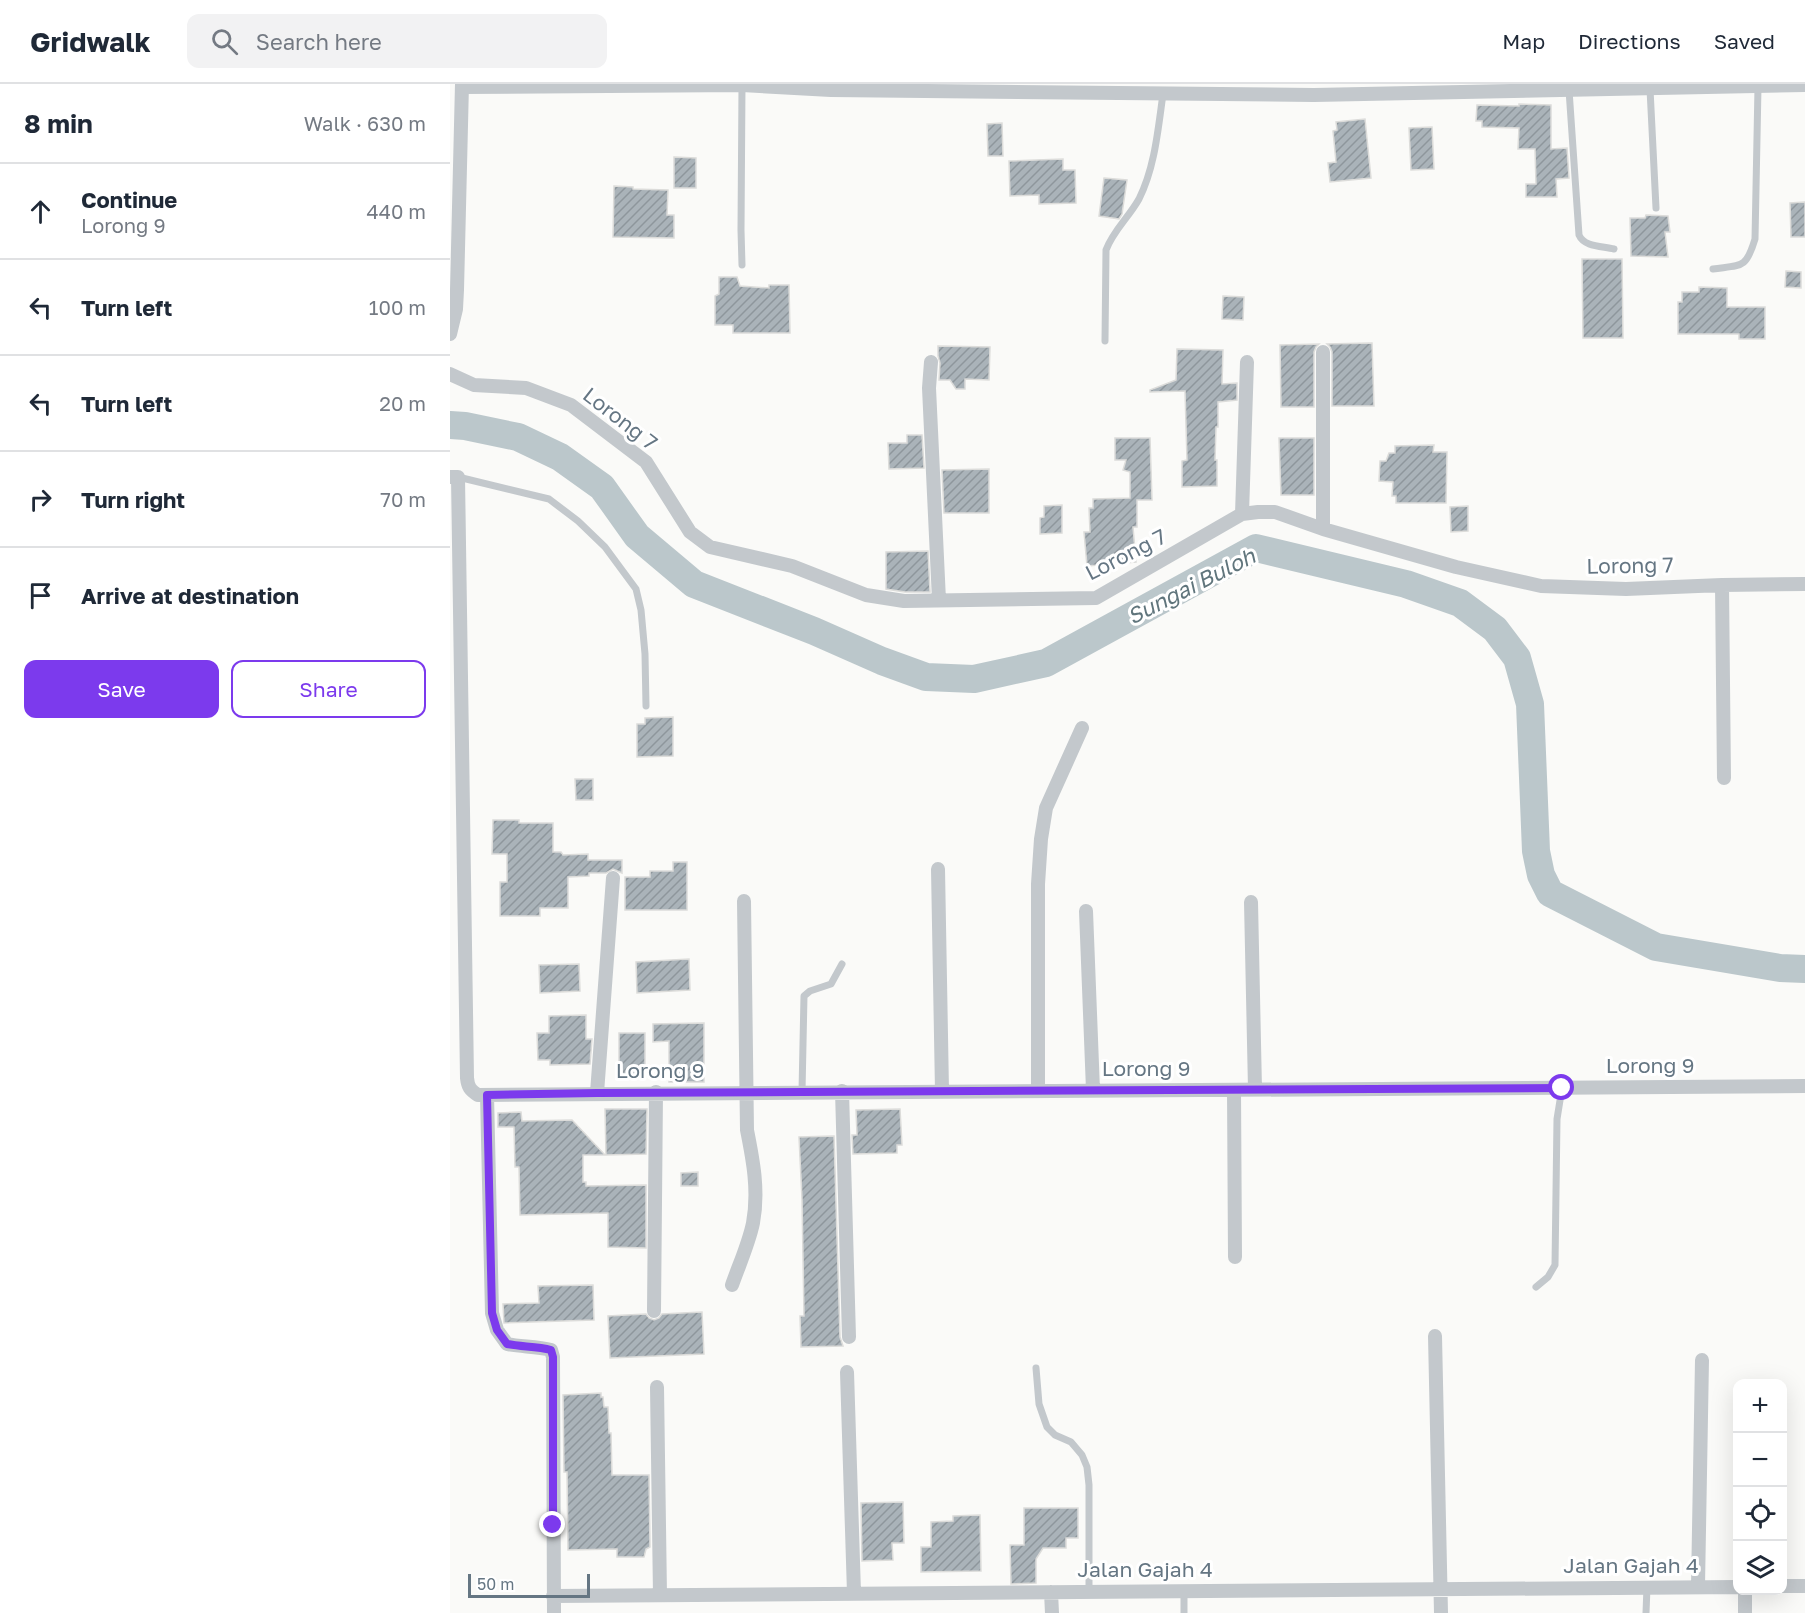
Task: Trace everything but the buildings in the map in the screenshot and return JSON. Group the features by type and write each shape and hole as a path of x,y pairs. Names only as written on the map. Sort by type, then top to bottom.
{"street":[{"path":"450,334 456,309 457,290 462,86 742,84 1032,88 1163,94 1314,89 1569,90 1650,89 1676,86 1805,86"},
{"path":"1323,352 1323,529"},
{"path":"931,362 929,388 939,600"},
{"path":"1242,514 1247,362"},
{"name":"Lorong 7","path":"450,374 474,385 526,388 571,405 646,462 690,532 710,547 792,566 866,595 904,601 1096,598 1242,514 1258,512 1275,512 1323,529 1456,567 1542,586 1626,589 1805,584"},
{"path":"454,477 467,1078 471,1091 478,1095 487,1095 492,1313 497,1330 507,1344 544,1348 551,1350 553,1357 554,1613"},
{"path":"1722,585 1724,778"},
{"path":"1038,1090 1038,884 1041,839 1046,808 1082,728"},
{"path":"938,869 942,1091"},
{"path":"597,1093 614,878"},
{"path":"732,1285 753,1223 756,1195 754,1163 747,1130 744,901"},
{"path":"1251,902 1255,1089"},
{"path":"1086,911 1093,1090"},
{"name":"Lorong 9","path":"487,1095 657,1092 1805,1086"},
{"path":"1234,1090 1235,1257"},
{"path":"842,1091 849,1337"},
{"path":"654,1311 657,1092"},
{"path":"1435,1336 1441,1613"},
{"path":"1698,1586 1702,1360"},
{"path":"847,1372 854,1593"},
{"path":"657,1387 660,1595"},
{"path":"1787,1586 1805,1586"},
{"name":"Jalan Gajah 4","path":"553,1596 1733,1587"},
{"path":"1052,1592 1052,1613"},
{"path":"1744,1613 1745,1595"}],"lane":[{"path":"742,84 742,265"},
{"path":"1713,269 1740,266 1749,257 1755,239 1758,87"},
{"path":"1650,89 1656,208"},
{"path":"1569,90 1579,235 1581,240 1587,244 1614,249"},
{"path":"1105,340 1106,250 1111,238 1130,214 1145,185 1154,154 1163,94"},
{"path":"454,477 549,499 578,521 605,547 636,589 641,610 645,654 646,706"},
{"path":"802,1092 804,996 810,991 831,984 842,964"},
{"path":"1536,1287 1548,1277 1555,1265 1557,1119 1562,1088"},
{"path":"1036,1368 1039,1404 1047,1427 1055,1435 1071,1442 1082,1455 1087,1467 1089,1591"},
{"path":"1646,1613 1647,1587"},
{"path":"1184,1590 1184,1613"}],"waterway":[{"name":"Sungai Buloh","path":"450,425 518,437 560,457 602,487 637,536 694,584 926,677 974,679 1046,663 1256,548 1406,584 1460,603 1495,629 1517,658 1530,704 1536,851 1541,875 1550,893 1656,947 1780,968 1805,969"}],"route":[{"path":"553,1525 553,1357 551,1350 507,1344 497,1330 492,1313 487,1095 1562,1088"}]}
